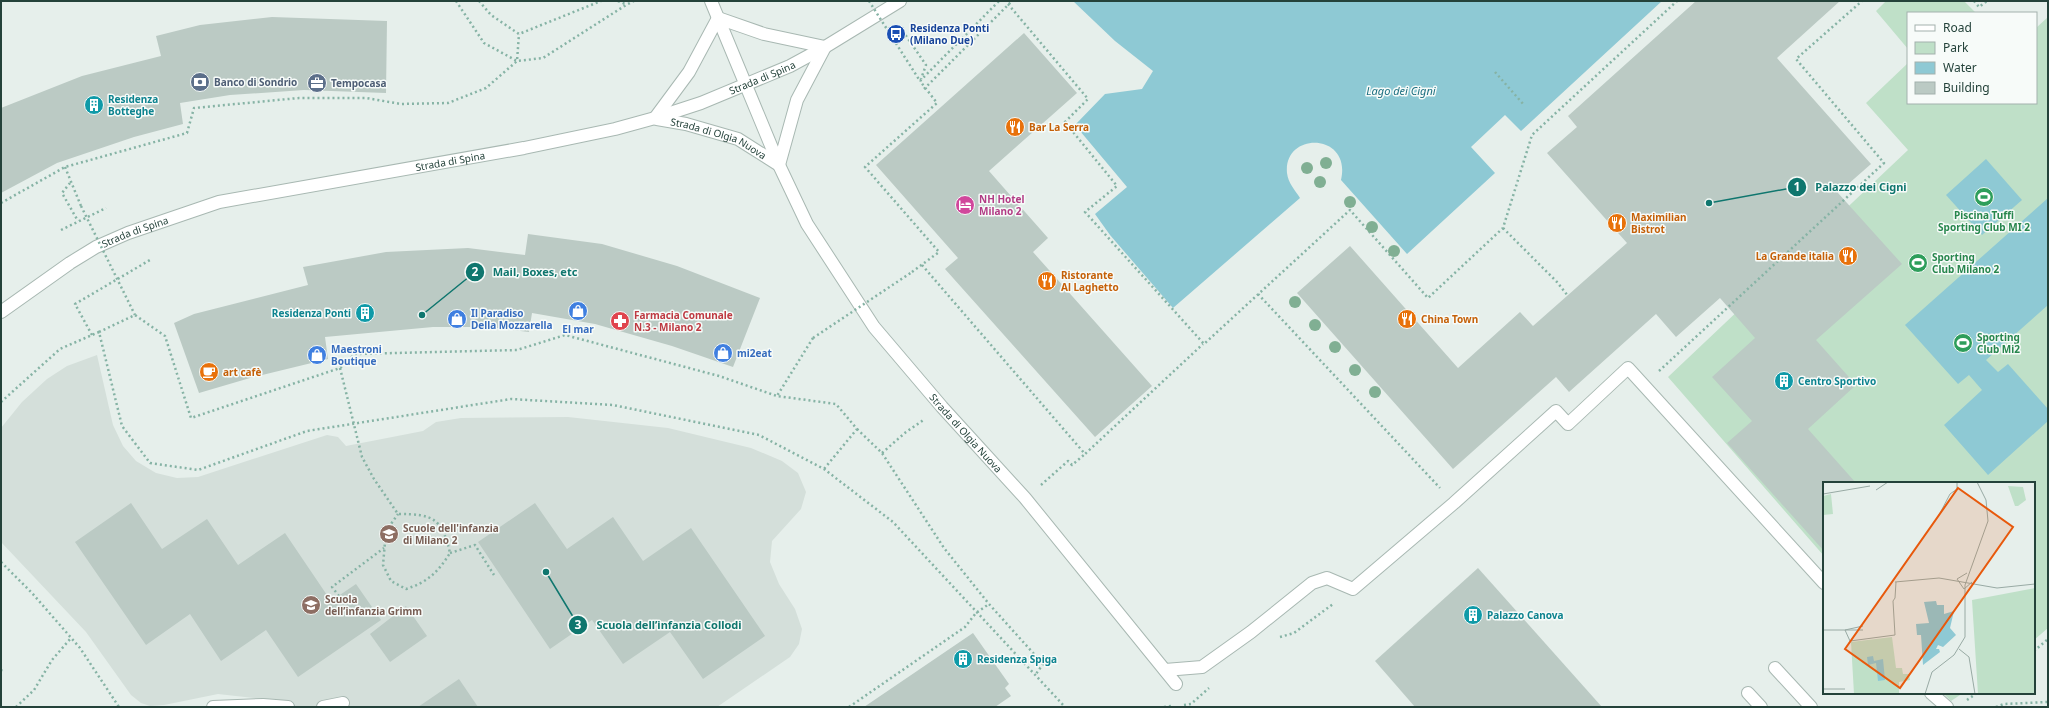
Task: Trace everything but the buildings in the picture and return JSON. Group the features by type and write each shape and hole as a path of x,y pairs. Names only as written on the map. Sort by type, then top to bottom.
{"street":[{"name":"Strada di Olgia Nuova","path":"711,1 779,164 808,224 874,327 942,407 1025,498 1176,684"},
{"name":"Strada di Spina","path":"1,312 70,263 96,247 128,233 219,202 524,148 655,118 701,103 790,66 825,47 900,1"},
{"path":"655,118 689,72 718,18 764,34 825,47"},
{"name":"Strada di Olgia Nuova","path":"779,164 797,100 825,47"},
{"name":"Strada di Olgia Nuova","path":"655,118 686,124 738,139 779,164"},
{"path":"1165,670 1202,667 1251,632 1312,583 1327,578 1353,588 1454,503 1556,411 1568,424 1628,368 1823,582"},
{"path":"1775,668 1810,707"},
{"path":"1748,693 1761,707"},
{"path":"1932,694 1947,707"},
{"path":"323,707 343,703"},
{"path":"213,707 263,705 288,707"}],"path":[{"path":"456,1 484,43 516,61"},
{"path":"479,1 491,15 518,34"},
{"path":"518,34 600,1"},
{"path":"618,1 626,5"},
{"path":"1,203 65,167 187,133 194,108 299,98 366,98 401,104 448,103 486,88 516,61 543,58 634,1"},
{"path":"777,396 813,338 912,272 939,252 865,167 937,104 924,89 869,1"},
{"path":"920,81 999,1"},
{"path":"924,89 1012,1"},
{"path":"1050,477 1068,461 1072,466 1350,210 1428,298 1502,228 1532,135 1677,1"},
{"path":"1644,385 1884,162 1796,59 1862,1"},
{"path":"1974,1 1979,7 1987,1"},
{"path":"1008,4 1088,99 1065,122 1116,186 1085,212 1204,344"},
{"path":"888,8 926,65 920,81"},
{"path":"516,61 518,34"},
{"path":"1495,72 1524,106"},
{"path":"65,167 70,183 135,315 165,336 191,418 340,368 355,354 517,350 565,336 719,376 777,396 836,404 857,429 882,453 944,548 990,604 1043,664 1036,674"},
{"path":"70,183 62,193 78,221"},
{"path":"61,230 106,208"},
{"path":"1502,228 1557,282 1568,296"},
{"path":"92,335 74,304 150,260"},
{"path":"922,265 1085,454"},
{"path":"1258,294 1454,503"},
{"path":"1,402 60,350 135,315"},
{"path":"99,332 122,426 150,462 198,470 307,431 511,399 613,405 759,435 824,469 893,522 976,613 1036,674 1065,707"},
{"path":"340,368 362,457 374,479 398,514"},
{"path":"824,469 857,429"},
{"path":"882,453 906,432"},
{"path":"398,514 416,514 436,520 446,534 450,553 441,568 422,584 406,590 391,581 383,564 386,531 398,514"},
{"path":"450,553 475,546 494,576"},
{"path":"338,596 332,587 384,548"},
{"path":"1,562 32,593 80,648 119,707"},
{"path":"849,707 965,627 976,613 990,604"},
{"path":"16,707 34,690 52,660 71,638"},
{"path":"2035,650 2048,639"},
{"path":"1996,707 2048,702"}],"shaded area":[{"name":"Scuole dell'infanzia di Milano 2","path":"97,355 113,425 123,446 136,461 156,473 177,478 198,477 327,435 338,437 346,446 423,431 436,422 461,418 568,417 668,428 751,448 782,461 798,473 806,492 801,509 772,541 770,562 779,584 795,609 802,629 799,644 790,657 717,707 279,707 264,699 218,694 164,705 150,706 141,703 131,695 86,632 1,542 1,428 22,402 47,379 67,366"}],"green space":[{"path":"1886,1 1964,1 1975,12 1907,12 1907,48 1876,11"},
{"name":"Sporting Club Milano 2","path":"2048,17 2048,628 2035,639 2035,482 1823,482 1823,555 1668,377 1908,150 1866,103 1907,64 1907,104 2037,104 2037,27"},
{"path":"1944,694 1962,694 1951,701"}],"water":[{"name":"Lago dei Cigni","path":"1073,1 1662,1 1521,131 1505,115 1471,147 1495,173 1407,254 1341,180 1342,164 1337,153 1328,146 1317,143 1305,144 1295,150 1289,159 1287,173 1290,183 1300,198 1173,308 1110,235 1095,214 1127,187 1075,125 1105,94 1142,89 1153,71 1115,41"},
{"name":"Piscina Tuffi Sporting Club MI 2","path":"1986,159 2022,200 1982,235 1946,195"},
{"name":"Sporting Club Mi2","path":"2048,198 2048,305 1986,360 1998,372 2008,364 2048,409 2048,421 1988,475 1944,425 1982,390 1969,375 1958,384 1905,325"}],"place":[{"name":"Residenza Ponti (Milano Due)","path":"896,34"},
{"name":"Banco di Sondrio","path":"200,82"},
{"name":"Tempocasa","path":"317,83"},
{"name":"Residenza Botteghe","path":"94,105"},
{"name":"Bar La Serra","path":"1015,127"},
{"name":"Piscina Tuffi Sporting Club MI 2","path":"1984,197"},
{"name":"Palazzo dei Cigni","path":"1709,203"},
{"name":"NH Hotel Milano 2","path":"965,205"},
{"name":"Maximilian Bistrot","path":"1617,223"},
{"name":"La Grande italia","path":"1848,256"},
{"name":"Sporting Club Milano 2","path":"1918,263"},
{"name":"Ristorante Al Laghetto","path":"1047,281"},
{"name":"El mar","path":"578,311"},
{"name":"Residenza Ponti","path":"365,313"},
{"name":"Mail, Boxes, etc","path":"422,315"},
{"name":"Il Paradiso Della Mozzarella","path":"457,319"},
{"name":"China Town","path":"1407,319"},
{"name":"Farmacia Comunale N.3 - Milano 2","path":"620,321"},
{"name":"Sporting Club Mi2","path":"1963,343"},
{"name":"mi2eat","path":"723,353"},
{"name":"Maestroni Boutique","path":"317,355"},
{"name":"art cafè","path":"209,372"},
{"name":"Centro Sportivo","path":"1784,381"},
{"name":"Scuole dell'infanzia di Milano 2","path":"389,534"},
{"name":"Scuola dell’infanzia Collodi","path":"546,572"},
{"name":"Scuola dell’infanzia Grimm","path":"311,605"},
{"name":"Palazzo Canova","path":"1473,615"},
{"name":"Residenza Spiga","path":"963,659"}]}
